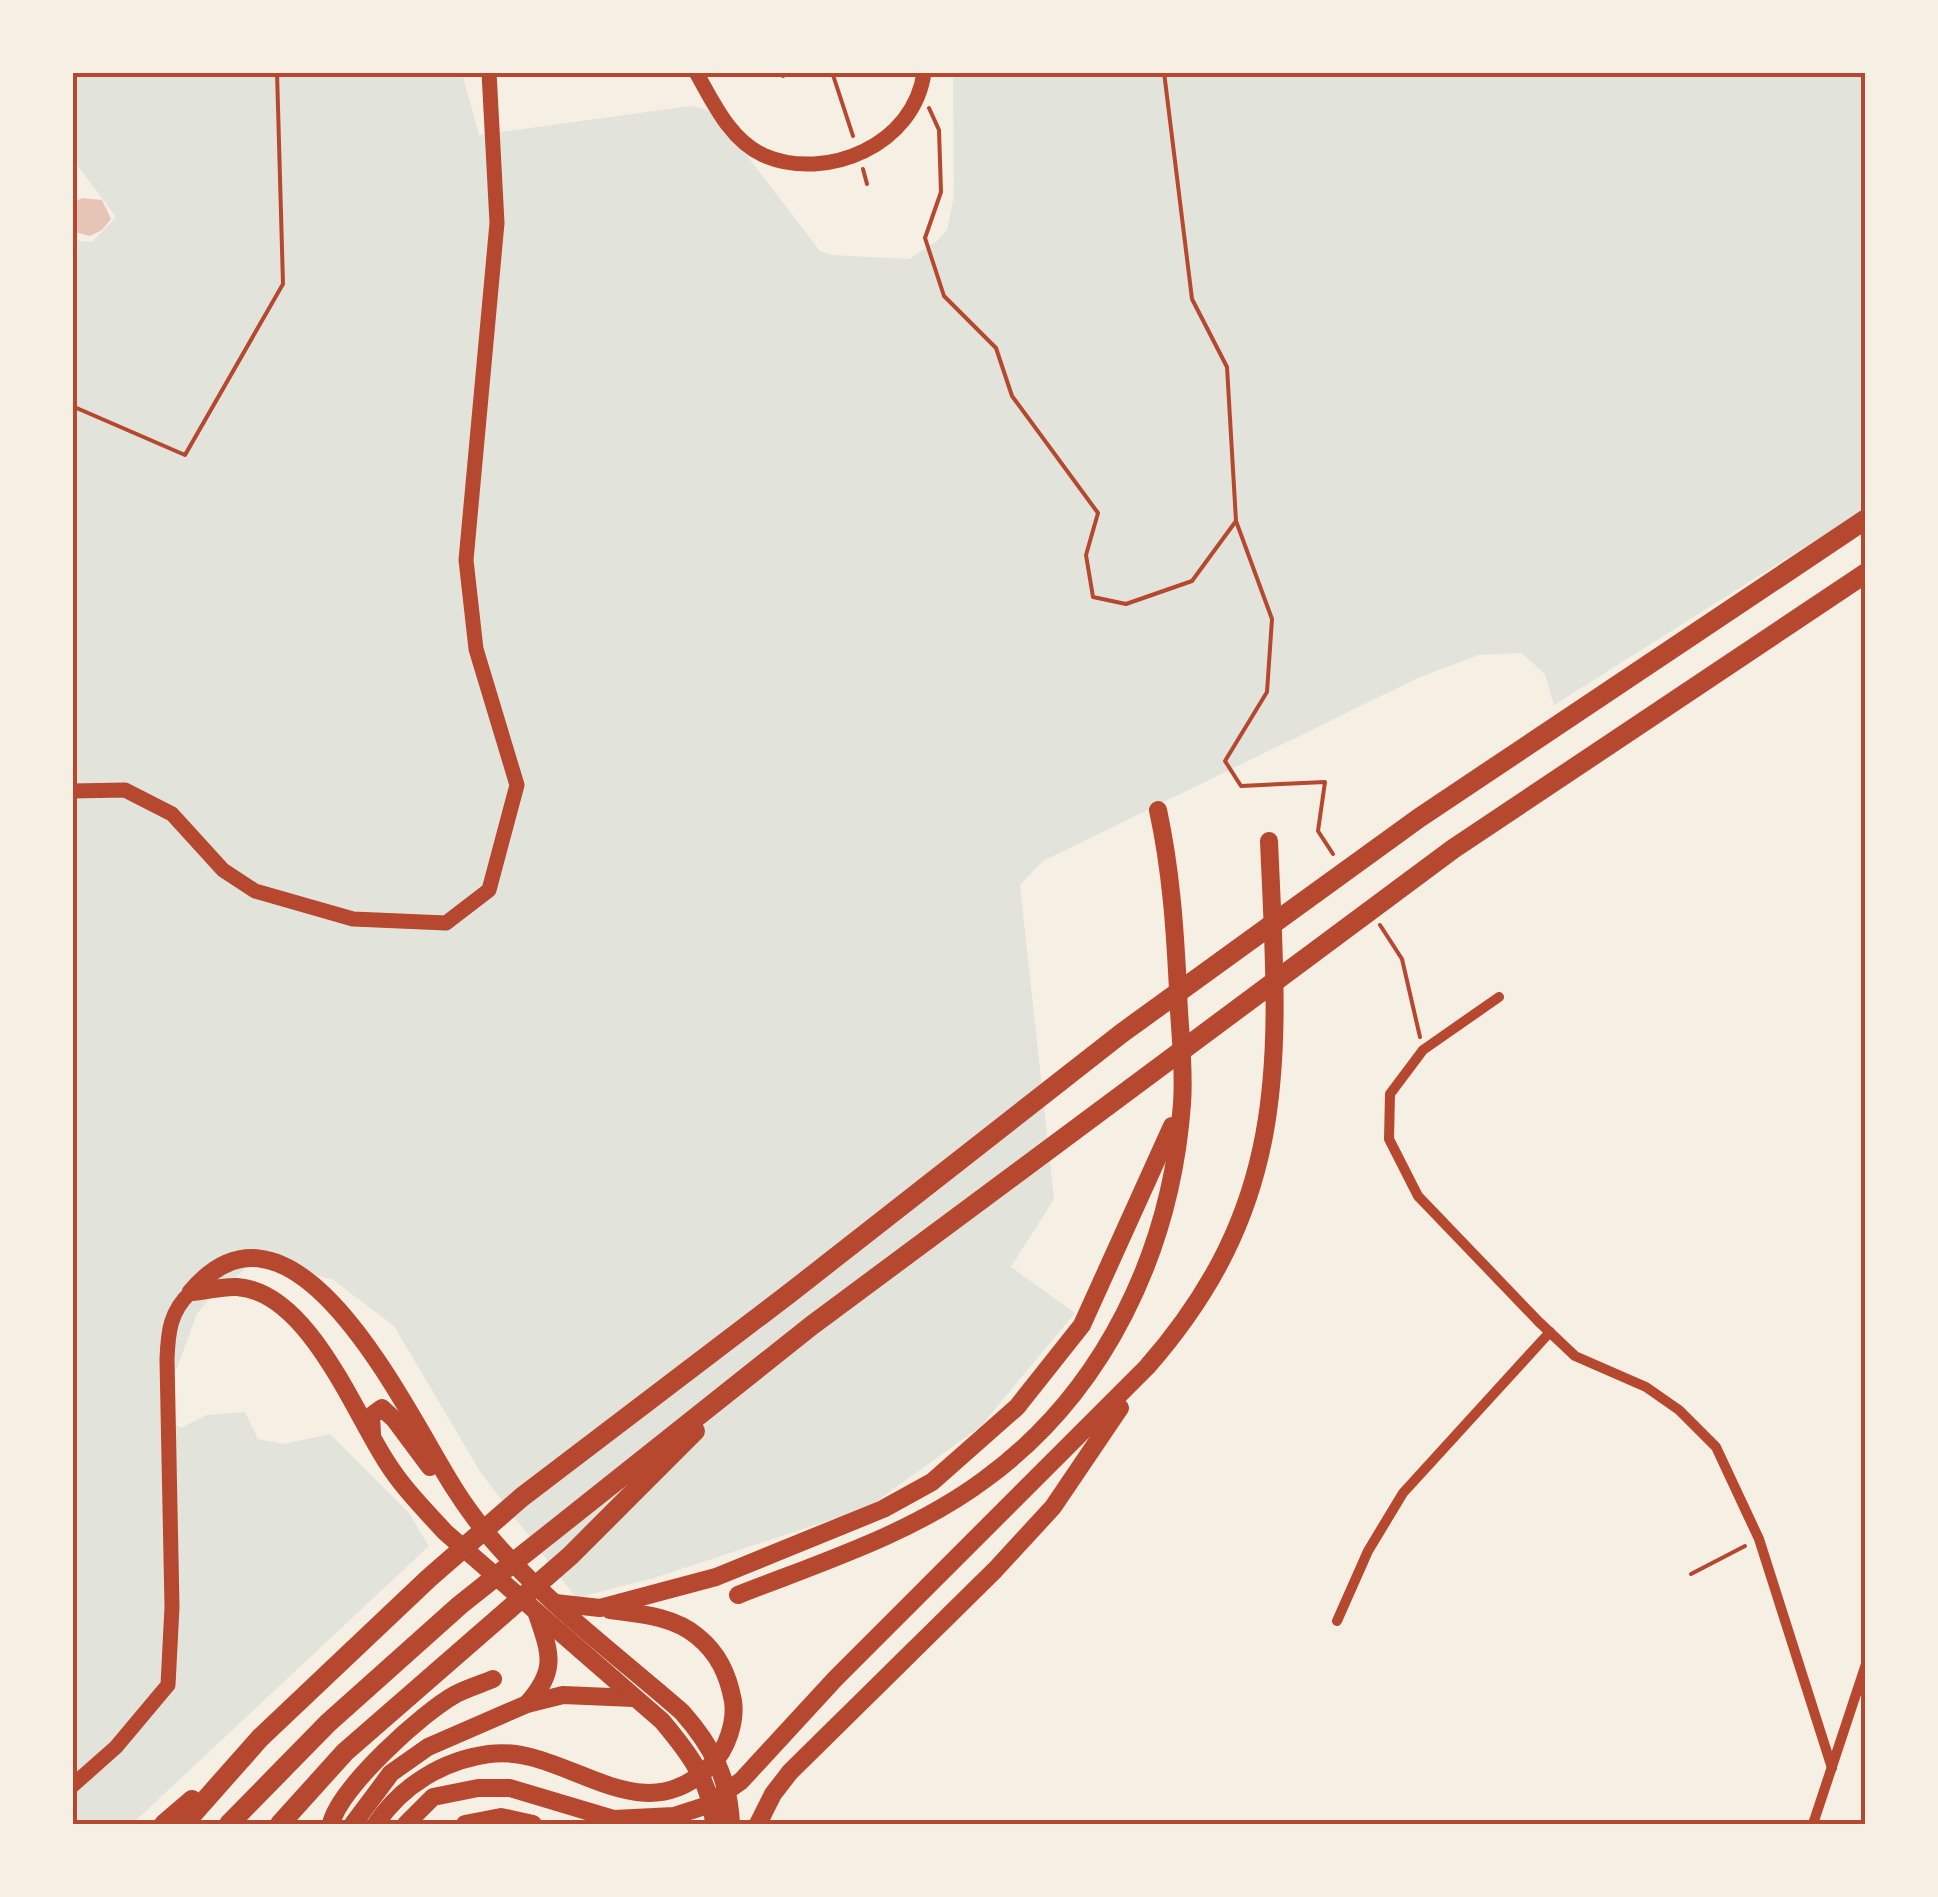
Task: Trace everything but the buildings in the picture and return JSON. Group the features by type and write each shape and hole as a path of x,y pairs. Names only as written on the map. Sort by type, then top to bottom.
{"highway":[{"path":"164,1824 522,1498 1122,1033 1419,818 1866,518"},
{"path":"229,1824 328,1722 460,1605 812,1326 1452,850 1866,573"},
{"path":"280,1824 345,1752 570,1556 654,1476 737,1386"},
{"path":"184,1824 260,1738"}],"main road":[{"path":"72,791 126,790 172,814 222,870 255,892 354,919 446,923 489,890 517,784 476,650 466,560 496,224 489,72"},
{"path":"696,72 724,123 762,154 810,167 846,161 888,136 907,118 922,93 924,72"},
{"path":"738,1595 860,1548 938,1510 986,1479 1059,1412 1112,1338 1140,1284 1160,1231 1182,1103 1169,860 1158,810"},
{"path":"406,1824 433,1797 478,1788 510,1788 614,1819 674,1816 706,1806 741,1781 834,1679 1147,1367 1176,1334 1224,1259 1242,1218 1265,1145 1274,1089 1276,956 1270,842"},
{"path":"600,1608 716,1577 882,1509 932,1482 980,1441 1016,1407 1082,1325 1182,1103"},
{"path":"72,1786 116,1747 168,1684 172,1608 166,1359 169,1325 180,1302 205,1276 226,1263 248,1257 270,1259 297,1273 343,1316 375,1356 494,1542 555,1603 682,1712 715,1755 725,1779 730,1824"},
{"path":"191,1292 239,1287 266,1297 288,1312 315,1340 387,1464 445,1532 662,1722 698,1766 708,1789 714,1824"},
{"path":"758,1824 772,1794 790,1772 995,1570 1053,1507 1147,1367"},
{"path":"374,1440 371,1416 382,1408 474,1516"},
{"path":"376,1824 422,1777 472,1757 517,1754 610,1787 648,1793 690,1784 715,1762 730,1731 734,1706 716,1654 687,1628 654,1616 555,1603"},
{"path":"527,1704 546,1682 549,1658 537,1614"},
{"path":"330,1824 358,1779 407,1731 454,1695 494,1679"},
{"path":"353,1824 392,1773 428,1746 527,1704 562,1695 635,1698 682,1712"},
{"path":"465,1824 501,1817 532,1824"}],"street":[{"path":"1499,996 1423,1050 1390,1094 1389,1139 1418,1196 1575,1356 1646,1387 1679,1410 1716,1448 1759,1539 1832,1768"},
{"path":"1337,1622 1368,1551 1403,1493 1550,1332"},
{"path":"1815,1823 1866,1664"}],"path":[{"path":"72,406 184,455 283,284 278,72"},
{"path":"782,72 783,76 792,72"},
{"path":"832,72 849,122"},
{"path":"1164,72 1192,300 1227,367 1236,521 1272,619 1267,692 1225,761 1240,786 1325,782 1318,831 1339,863"},
{"path":"922,93 940,130 941,192 925,238 944,296 996,348 1012,396 1098,513 1086,555 1093,597 1126,604 1192,581 1236,521"},
{"path":"1370,911 1402,959 1423,1050"},
{"path":"1691,1574 1759,1539"}],"shaded area":[{"path":"72,73 462,73 479,135 691,106 705,109 718,118 820,251 909,259 947,230 954,196 953,73 1865,73 1865,509 1554,705 1545,674 1521,653 1479,655 1420,677 1043,861 1020,885 1054,1199 1011,1267 1075,1313 980,1427 867,1508 654,1578 576,1598 481,1473 394,1326 332,1279 257,1264 245,1269 197,1314 174,1376 172,1423 181,1428 207,1415 245,1412 258,1439 284,1444 330,1434 409,1513 429,1546 132,1824 73,1824 72,240 92,242 116,217 77,165"}]}
